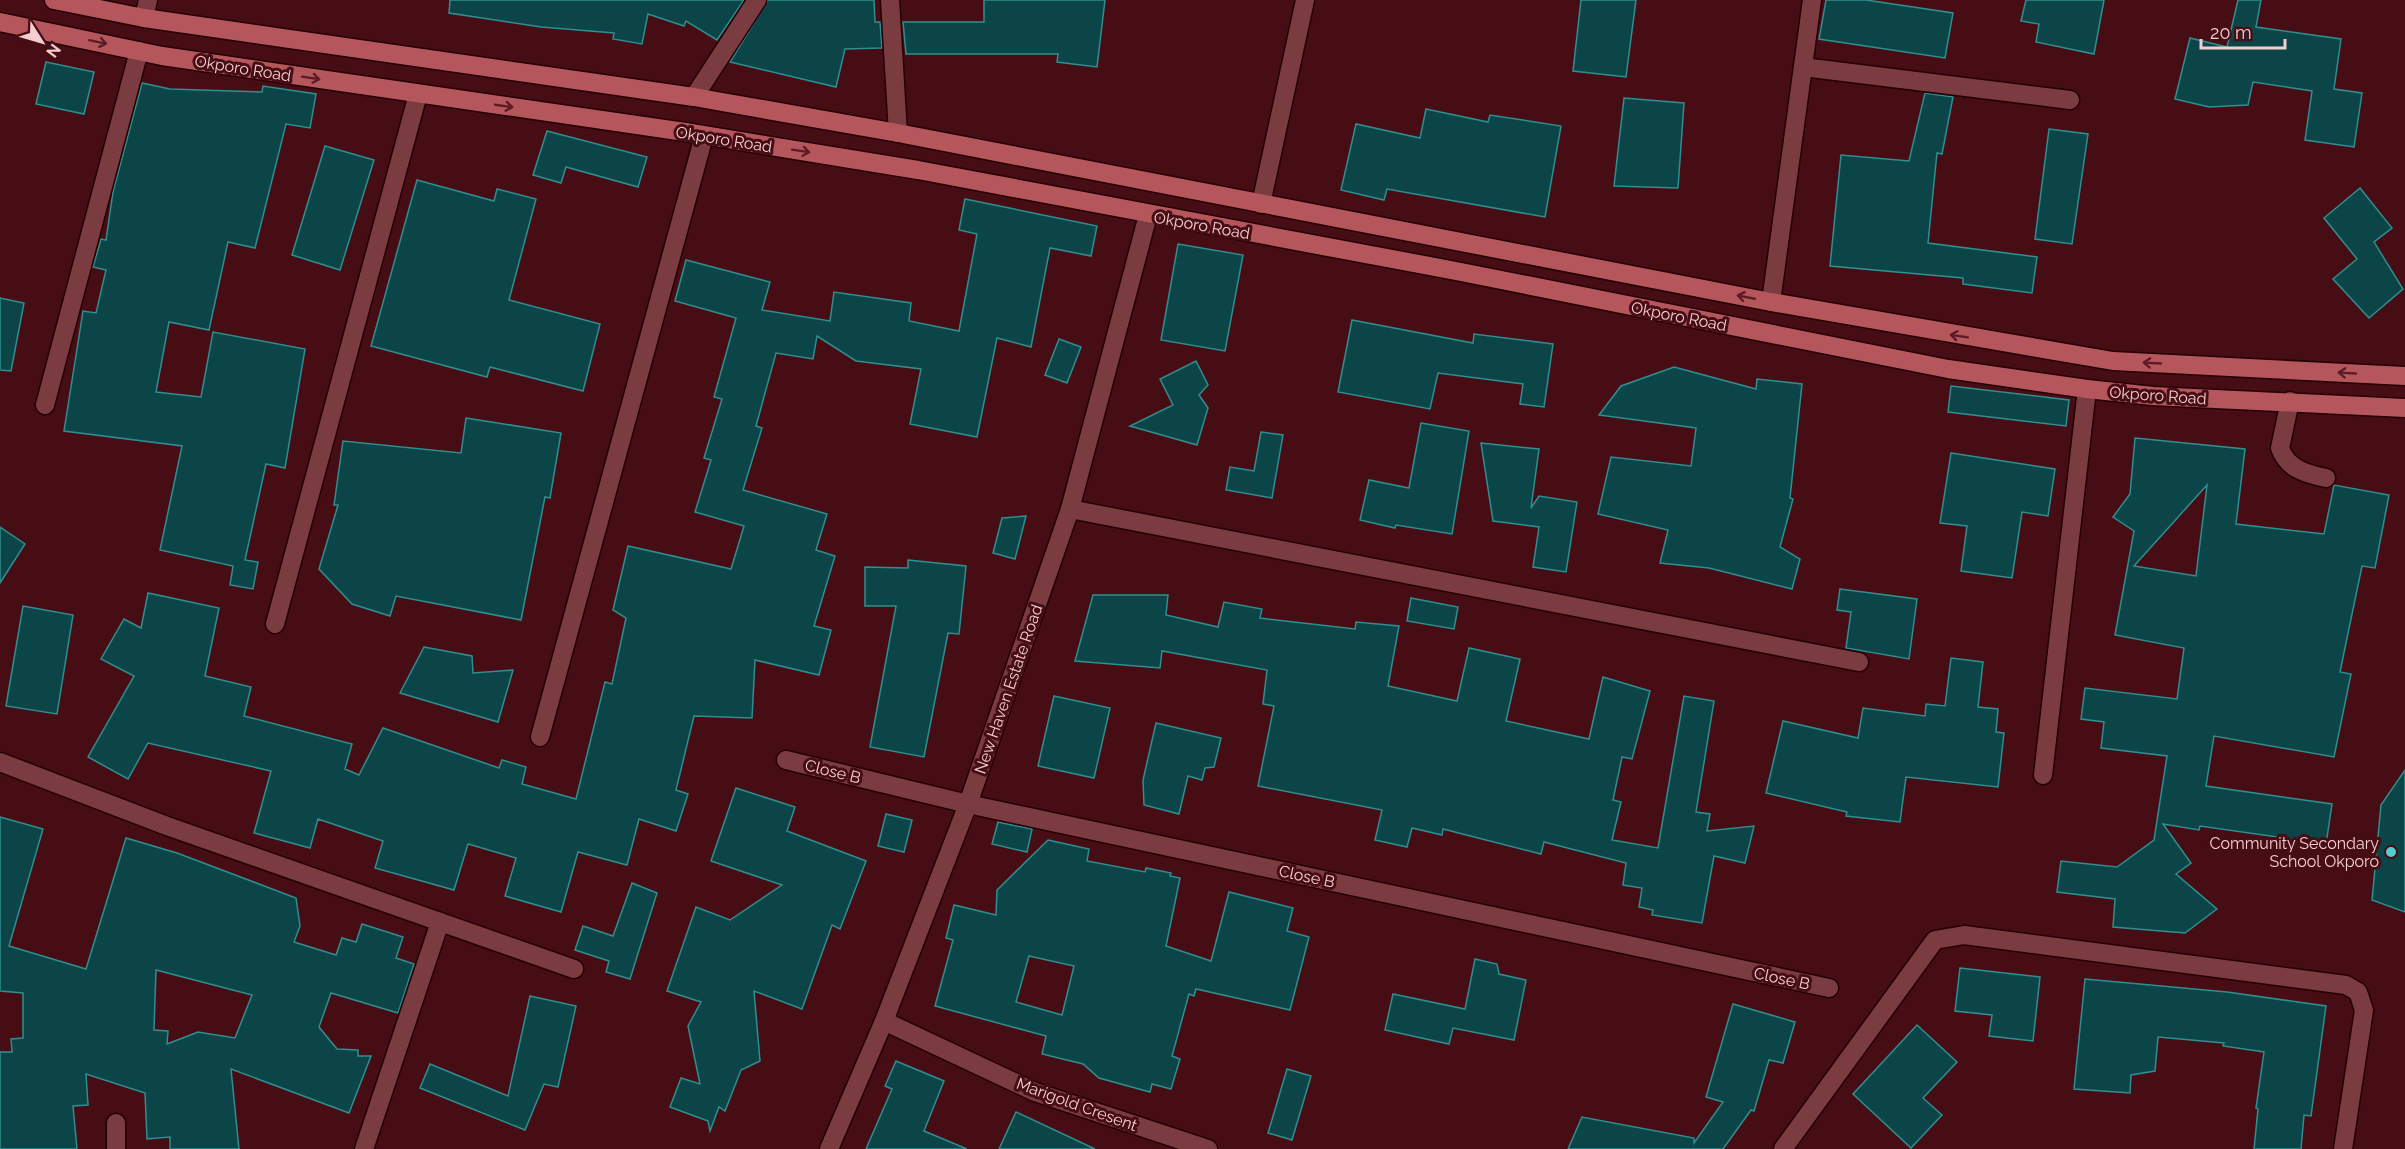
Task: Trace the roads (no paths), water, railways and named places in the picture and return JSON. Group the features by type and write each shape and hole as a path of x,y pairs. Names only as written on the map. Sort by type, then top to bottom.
{"main road":[{"name":"Okporo Road","path":"54,0 144,18 694,97 898,133 1771,302 2113,361 2405,376"},
{"name":"Okporo Road","path":"0,22 140,51 918,170 1456,271 1948,369 2087,389 2210,399 2405,408"}],"street":[{"path":"144,18 148,0"},
{"path":"694,97 757,0"},
{"path":"890,0 898,133"},
{"path":"1261,204 1305,0"},
{"path":"1771,302 1812,0"},
{"path":"45,405 140,51"},
{"path":"1803,67 2070,100"},
{"path":"275,624 418,94"},
{"path":"540,737 704,136"},
{"name":"New Haven Estate Road","path":"829,1149 884,1021 968,804 1070,509 1148,215"},
{"path":"2043,775 2087,389"},
{"path":"2290,401 2280,448 2282,455 2300,470 2326,478"},
{"path":"1070,509 1859,662"},
{"name":"Close B","path":"786,760 968,804 1829,988"},
{"path":"0,762 167,826 574,969"},
{"path":"364,1149 440,922"},
{"path":"1783,1149 1935,940 1964,935 2346,985 2358,992 2364,1010 2343,1149"},
{"name":"Marigold Cresent","path":"884,1021 1035,1092 1208,1149"},
{"path":"116,1123 116,1149"}],"place":[{"name":"Community Secondary School Okporo","path":"2391,852"}]}
